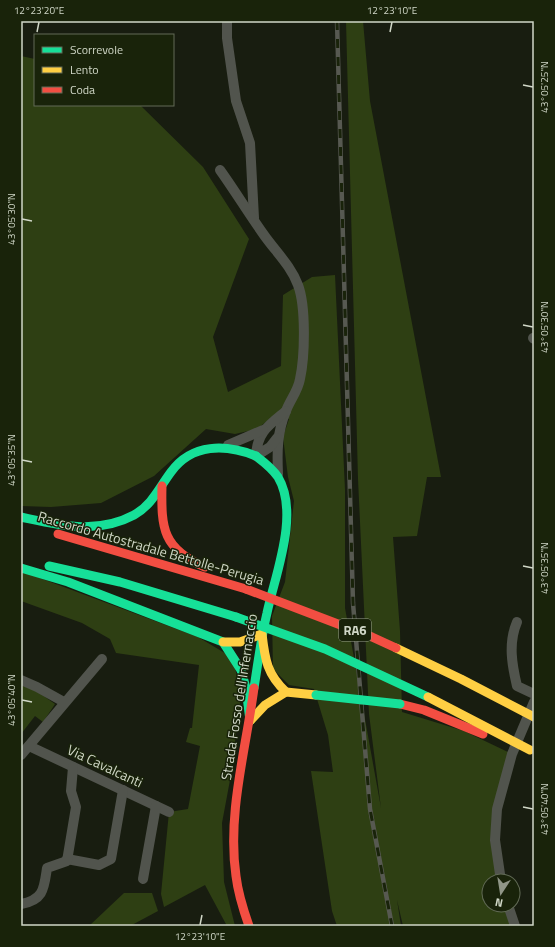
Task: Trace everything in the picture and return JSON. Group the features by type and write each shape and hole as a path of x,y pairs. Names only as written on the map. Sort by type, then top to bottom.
{"main road":[{"path":"21,517 77,528 93,528 111,524 145,508 182,460 194,453 211,448 225,446 244,450 256,456 278,474"},
{"name":"Strada Fosso dell'Infernaccio","path":"249,926 243,911 233,860 236,800 250,721 262,634 286,528 284,493 278,474"},
{"path":"162,486 162,517 164,530 172,544 184,557 246,585 332,612 422,652 461,679"},
{"name":"Raccordo Autostradale Bettolle-Perugia","path":"21,525 246,585 372,637 461,679 534,717"},
{"name":"RA6","path":"21,560 120,582 236,617 323,648 415,690 532,751"},
{"path":"21,568 68,582 223,642 240,642 262,634 266,666 277,684 286,692 400,704 424,710 493,739 532,751"},
{"path":"223,642 236,657 242,668 250,721"},
{"path":"250,721 265,705 286,692"}],"street":[{"name":"Strada Fosso dell'Infernaccio","path":"227,21 227,38 236,101 250,143 254,218 264,235 290,268 302,300 303,360 300,381 293,399 286,411 277,438 270,447 256,456"},
{"path":"220,170 254,218"},
{"name":"Strada Fosso dell'Infernaccio","path":"225,446 263,430 286,411"},
{"path":"256,456 258,440 263,430"},
{"name":"Strada Fosso dell'Infernaccio","path":"277,438 278,474"},
{"path":"517,622 513,631 512,664 517,686 534,694"},
{"path":"21,755 64,702 102,659"},
{"path":"21,680 38,687 64,702"},
{"path":"500,873 495,840 497,809 512,754 534,702"},
{"name":"Via Cavalcanti","path":"29,746 169,812"},
{"path":"21,904 33,902 44,889 47,868 67,861 76,807 71,791 73,766"},
{"path":"67,859 99,865 112,859 123,790"},
{"path":"143,879 156,806"},
{"path":"511,913 515,926"}],"green space":[{"path":"346,21 363,21 370,101 441,477 427,477 417,536 393,537 400,631 402,712 464,731 512,754 497,809 501,873 481,873 481,913 511,913 515,926 403,926 397,900 401,926 337,926 332,911 311,771 333,772 328,735 314,689 289,685 273,669 272,616 285,582 294,501 288,477 283,437 289,419 277,413 257,429 235,434 206,429 154,476 101,503 51,507 21,506 21,56 34,59 34,106 141,106 203,167 249,239 213,337 228,392 281,366 283,295 312,277 335,275 345,490 345,608 381,808 369,714 358,479"},
{"path":"21,571 198,637 233,658 241,696 230,780 222,823 224,882 235,926 227,926 205,885 164,907 161,894 169,812 188,809 200,746 186,742 190,728 192,728 199,665 116,653 110,639 82,623 21,601"},
{"path":"21,685 35,690 55,704 43,722 35,716 21,734"},
{"path":"124,893 152,893 158,911 130,926 89,926"}],"railway":[{"path":"337,21 353,603 370,809 392,926"}],"traffic: fast":[{"path":"21,517 64,525 92,527 106,525 120,521 140,511 155,496 179,462 199,451 221,448 233,449 256,456"},
{"path":"254,688 265,622 284,545 287,509 284,492 278,477 271,468 256,456"},
{"path":"49,566 120,582 236,617"},
{"path":"21,568 68,582 223,642 241,670 246,688 250,721"},
{"path":"236,617 325,649 428,697"},
{"path":"316,695 400,704"}],"traffic: slow":[{"path":"223,642 240,642 262,634 264,652 268,666 275,679 286,692"},
{"path":"396,648 461,679 534,717"},
{"path":"250,721 265,705 286,692 316,695"},
{"path":"428,697 530,750"}],"traffic: jam":[{"path":"162,486 162,514 167,536 180,553 205,567"},
{"path":"58,534 246,589"},
{"path":"246,589 372,637 396,648"},
{"path":"249,926 237,882 234,853 234,829 239,782 254,688"},
{"path":"400,704 424,710 483,734"}]}
